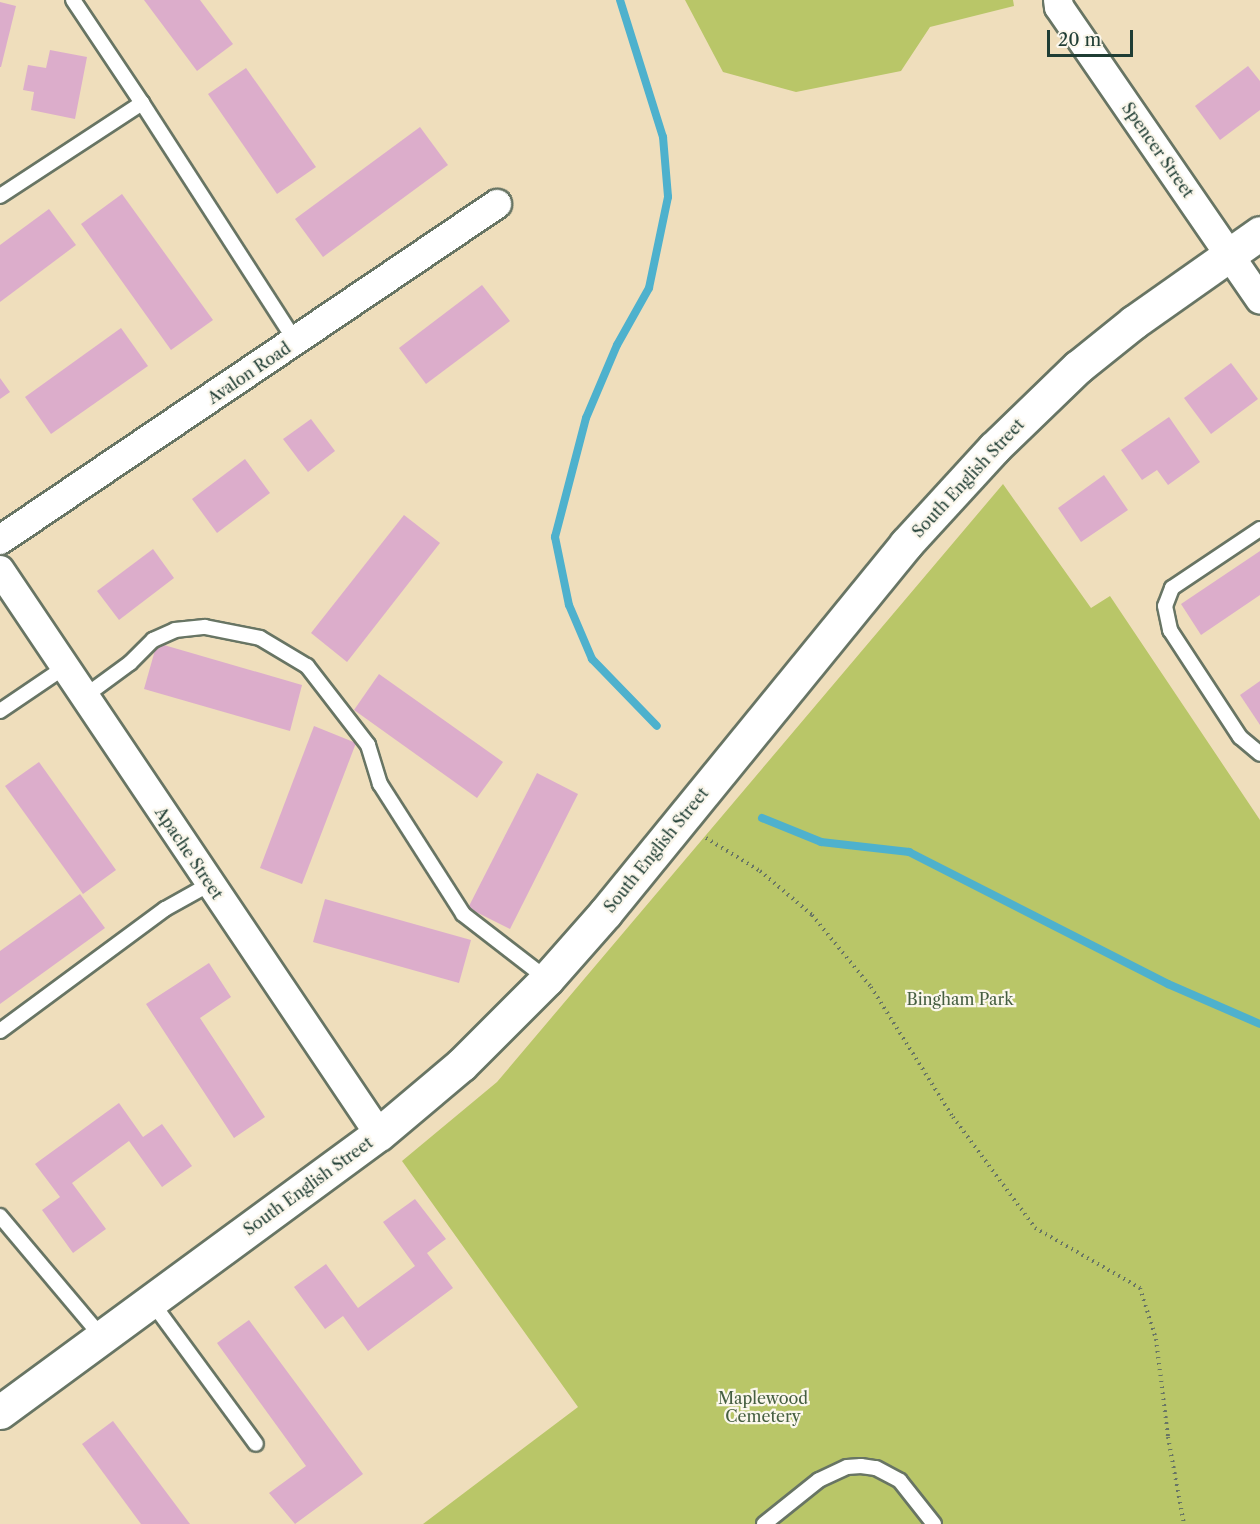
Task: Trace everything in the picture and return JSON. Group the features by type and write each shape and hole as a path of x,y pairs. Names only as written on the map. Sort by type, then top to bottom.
{"street":[{"name":"Spencer Street","path":"1058,0 1059,7 1260,300"},
{"name":"Avalon Road","path":"0,540 497,204"},
{"name":"South English Street","path":"0,1412 379,1134 461,1065 547,979 679,822 906,544 994,447 1078,367 1134,322 1260,233"},
{"name":"Apache Street","path":"0,570 379,1134"}],"lane":[{"path":"73,0 296,342"},
{"path":"0,196 142,103"},
{"path":"1260,529 1172,588 1165,606 1170,630 1240,737 1260,754"},
{"path":"84,696 130,663 153,640 176,630 205,627 260,638 307,666 368,745 380,784 463,914 547,979"},
{"path":"0,711 65,667"},
{"path":"0,1030 165,909 210,884"},
{"path":"0,1216 102,1337"},
{"path":"152,1301 256,1444"},
{"path":"764,1524 819,1480 847,1467 861,1466 876,1468 900,1481 934,1524"}],"path":[{"path":"679,822 760,871 812,915 871,987 953,1118 1035,1228 1140,1288 1156,1339 1168,1437 1184,1524"}],"green space":[{"path":"685,0 1013,0 1014,6 930,27 901,71 796,92 723,72"},
{"name":"Bingham Park","path":"1003,484 1091,608 1110,596 1260,820 1260,1524 423,1524 578,1407 402,1161 497,1082"}],"building":[{"path":"144,0 200,0 233,44 197,71"},
{"path":"0,2 16,6 1,67 0,67"},
{"path":"50,50 87,57 75,119 31,110 34,92 23,90 28,65 46,68"},
{"path":"1248,66 1260,81 1260,110 1220,140 1195,106"},
{"path":"246,68 316,167 277,194 208,94"},
{"path":"420,127 448,165 323,257 295,219"},
{"path":"122,194 213,320 171,350 81,224"},
{"path":"49,209 76,245 0,302 0,245"},
{"path":"482,285 510,321 426,384 399,348"},
{"path":"121,328 148,366 51,434 25,397"},
{"path":"1231,363 1258,399 1211,434 1184,398"},
{"path":"0,378 10,392 0,399"},
{"path":"1169,417 1200,462 1168,485 1157,470 1142,480 1121,450"},
{"path":"311,419 335,451 308,472 283,439"},
{"path":"245,459 270,493 217,533 192,499"},
{"path":"1104,475 1128,510 1081,542 1058,508"},
{"path":"404,515 440,543 347,662 311,633"},
{"path":"153,549 174,578 119,620 97,591"},
{"path":"1260,551 1260,595 1201,635 1181,604"},
{"path":"157,643 302,685 290,731 144,689"},
{"path":"379,674 503,762 477,798 354,710"},
{"path":"1260,681 1260,725 1240,695"},
{"path":"314,726 356,743 302,884 260,868"},
{"path":"39,762 116,870 83,894 5,786"},
{"path":"537,773 578,794 510,929 468,908"},
{"path":"80,894 105,928 0,1004 0,951"},
{"path":"325,899 471,940 459,983 313,942"},
{"path":"209,963 231,997 200,1018 265,1117 234,1138 146,1004"},
{"path":"119,1103 143,1137 162,1124 192,1166 162,1187 129,1141 72,1183 106,1229 73,1253 42,1210 60,1197 35,1164"},
{"path":"415,1199 446,1239 427,1253 453,1288 368,1351 343,1316 325,1329 294,1287 326,1264 358,1308 415,1266 383,1222"},
{"path":"249,1320 363,1474 295,1524 269,1493 306,1466 217,1343"},
{"path":"113,1421 190,1524 141,1524 82,1444"}],"waterway":[{"path":"620,0 663,137 668,197 649,288 617,345 586,418 555,537 569,605 592,659 657,726"},
{"path":"762,818 821,842 909,852 1168,984 1260,1024"}],"park label":[{"name":"Maplewood Cemetery","path":"763,1407"}]}
